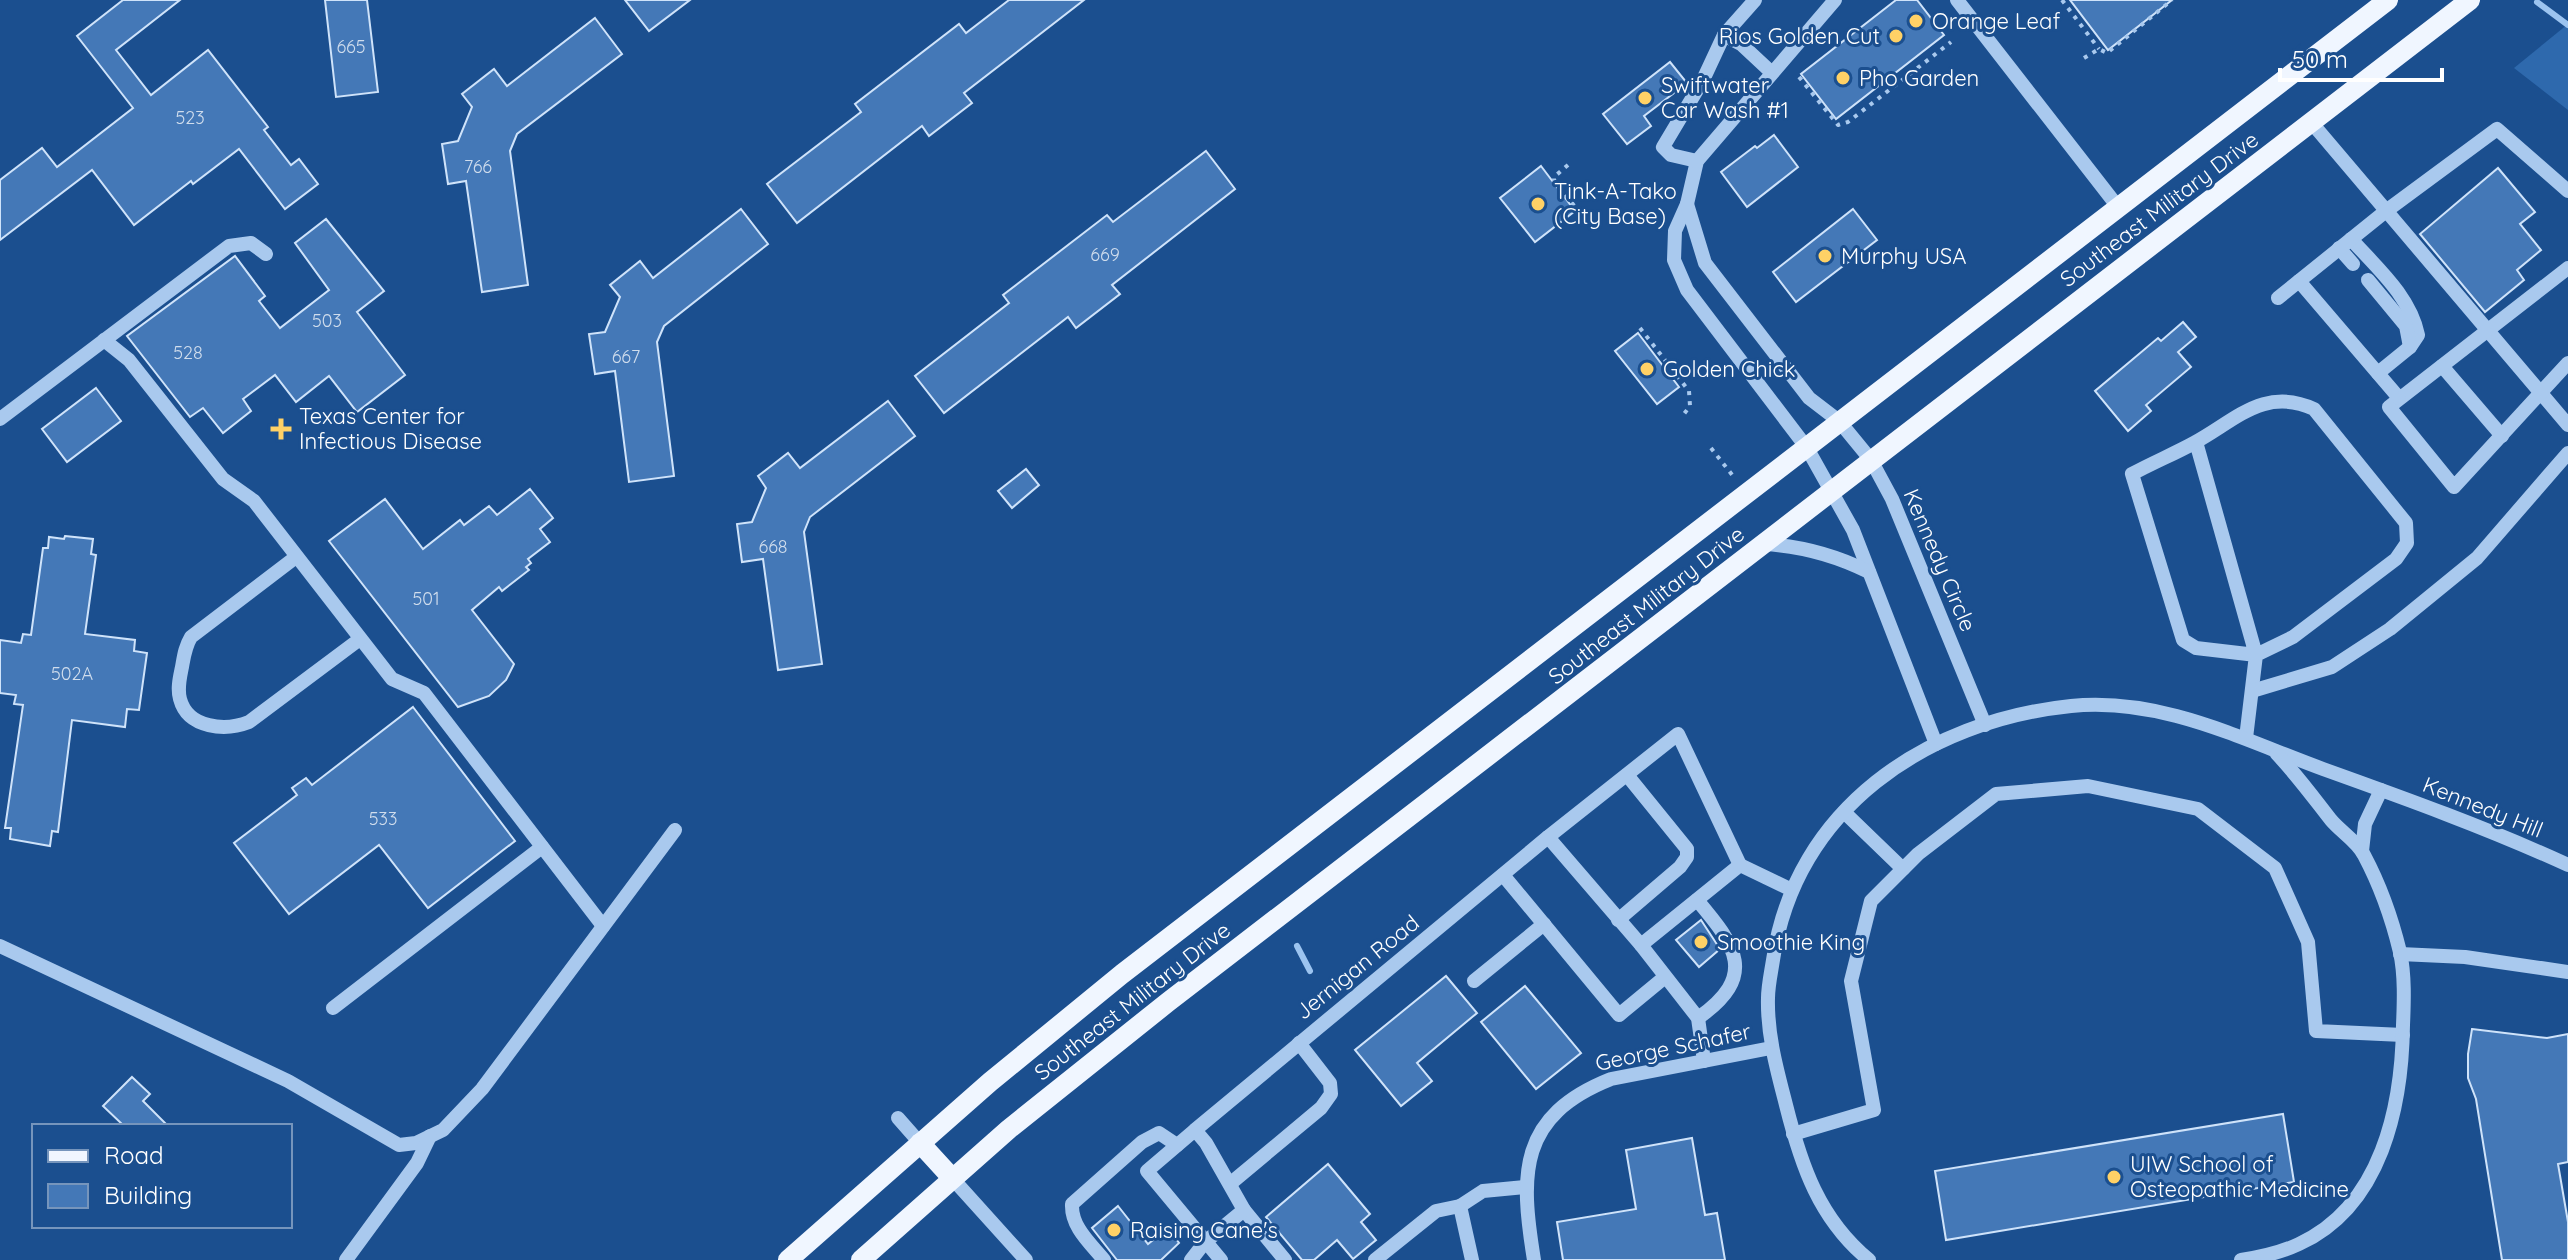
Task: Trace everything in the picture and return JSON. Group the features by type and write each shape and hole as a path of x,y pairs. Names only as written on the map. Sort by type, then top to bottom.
{"main road":[{"name":"Southeast Military Drive","path":"788,1260 990,1082 1122,974 2388,0"},
{"name":"Southeast Military Drive","path":"861,1260 952,1178 1168,1002 2470,0"},
{"path":"920,1143 952,1178"}],"street":[{"path":"1697,161 1671,155 1663,147 1703,80 1724,35 1755,0"},
{"path":"1835,0 1697,161 1687,204 1675,231 1674,260 1687,290 1807,448 1853,530 1936,744"},
{"path":"1957,0 2118,207"},
{"path":"1724,35 1741,44 1771,72"},
{"path":"2311,122 2568,425"},
{"path":"2278,298 2386,211 2497,129 2568,191"},
{"name":"Kennedy Circle","path":"1687,204 1705,263 1809,398 1839,421 1871,460 1897,512 1985,725"},
{"path":"0,419 229,246 251,243 266,254"},
{"path":"2345,244 2353,264"},
{"path":"2345,244 2400,295 2414,317 2418,335 2410,347 2378,373"},
{"path":"2568,268 2389,407 2454,487 2568,363"},
{"path":"2368,280 2406,326 2410,347"},
{"path":"2299,281 2399,398"},
{"path":"104,340 129,360 223,479 249,496 392,679 424,693 603,926"},
{"path":"2442,366 2502,436"},
{"path":"2296,401 2314,409 2406,523 2407,543 2396,559 2293,637 2256,655 2196,648 2183,640 2132,474 2196,442 2251,408 2296,401"},
{"path":"2196,442 2256,655 2246,738"},
{"path":"2252,691 2332,667 2390,629 2477,558 2568,453"},
{"path":"1764,544 1829,555 1869,572"},
{"path":"296,557 191,637 186,645 178,689 186,711 197,720 218,727 249,722 360,639"},
{"path":"1869,1260 1857,1251 1828,1216 1806,1176 1771,1048 1768,997 1776,937 1792,890 1821,838 1881,777 1909,757 1936,744 1985,725 2034,712 2100,705 2158,711 2189,718 2246,738 2381,790 2365,824 2362,851"},
{"name":"Jernigan Road","path":"1205,1242 1147,1171 1548,837 1678,734 1740,865"},
{"path":"2241,1260 2272,1255 2302,1243 2335,1219 2356,1196 2378,1161 2389,1136 2398,1099 2403,1035 2400,954 2383,896 2362,851 2333,822 2299,777 2274,751"},
{"path":"1618,920 1680,867 1687,857 1687,849 1627,775"},
{"path":"1793,1134 1874,1110 1851,981 1871,901 1918,854 1996,794 2088,786 2198,809 2275,868 2308,942 2316,1031 2403,1035"},
{"name":"Kennedy Hill","path":"2381,790 2568,865"},
{"path":"1844,812 1903,869"},
{"path":"0,946 288,1081 399,1145 416,1143 443,1130 482,1089 675,830"},
{"path":"1548,837 1641,945 1698,1018 1704,1061"},
{"path":"333,1008 542,847"},
{"path":"1641,945 1740,865 1792,890"},
{"path":"1503,875 1619,1015 1665,977"},
{"path":"1697,900 1720,927 1732,945 1736,958 1732,981 1726,993 1698,1018"},
{"path":"1474,981 1544,924"},
{"path":"2400,954 2465,957 2568,972"},
{"path":"1231,1183 1321,1108 1331,1094 1330,1083 1299,1043"},
{"name":"George Schafer","path":"1534,1260 1525,1187 1528,1163 1550,1119 1567,1102 1588,1088 1611,1079 1771,1048"},
{"path":"898,1118 920,1143"},
{"path":"1195,1130 1231,1183 1244,1210 1284,1260"},
{"path":"1104,1260 1078,1228 1072,1204 1150,1138 1159,1133 1177,1145"},
{"path":"346,1260 417,1163 430,1136"},
{"path":"952,1178 1026,1260"},
{"path":"1375,1260 1436,1211 1460,1206 1483,1191 1525,1187"},
{"path":"1460,1206 1472,1260"},
{"path":"1191,1260 1205,1242 1244,1210"},
{"path":"1205,1242 1221,1260"}],"path":[{"path":"2062,0 2099,49 2107,53 2172,0"},
{"path":"1799,77 1838,125 1848,122 1951,42"},
{"path":"2084,58 2099,49"},
{"path":"1568,165 1554,177 1579,212"},
{"path":"1640,328 1675,371 1691,397 1690,406 1684,414"},
{"path":"1711,448 1733,476"}],"shaded area":[{"path":"2568,24 2568,110 2514,68"}],"building":[{"path":"123,0 180,0 116,50 151,95 208,50 268,127 264,130 291,165 299,159 318,184 285,209 239,149 134,225 92,170 0,240 0,180 42,148 57,167 133,108 77,36"},
{"path":"325,0 367,0 378,92 336,97"},
{"path":"625,0 690,0 649,31"},
{"path":"1009,0 1084,0 964,93 972,103 929,136 922,126 797,223 767,184 861,112 855,104 959,24 966,33"},
{"path":"1896,0 1917,0 1944,35 1836,119 1801,74"},
{"path":"2070,0 2172,0 2108,50"},
{"path":"595,18 622,54 517,134 510,151 528,285 482,292 466,181 448,184 442,144 458,141 472,107 462,94 494,69 507,86"},
{"name":"Swiftwater Car Wash #1","path":"1670,62 1687,83 1644,116 1651,126 1627,144 1603,114"},
{"path":"1774,135 1798,167 1747,207 1721,172"},
{"path":"1206,151 1235,189 1112,285 1120,294 1076,328 1068,317 944,413 915,376 1009,303 1003,295 1107,215 1113,222"},
{"name":"Tink-A-Tako (City Base)","path":"1541,166 1575,211 1535,242 1500,198"},
{"path":"2498,168 2535,212 2520,224 2541,250 2517,270 2524,280 2485,312 2420,234"},
{"path":"741,209 768,244 664,326 657,342 674,476 629,482 615,371 595,374 589,334 605,332 620,297 610,285 640,261 653,278"},
{"name":"Murphy USA","path":"1853,209 1877,240 1796,302 1773,272"},
{"path":"326,219 384,291 357,312 405,375 357,412 329,376 296,402 275,375 243,399 251,411 223,433 203,408 190,417 127,336 235,256 265,296 259,301 280,328 329,290 295,243"},
{"path":"2183,322 2196,337 2178,352 2191,367 2146,405 2151,411 2128,431 2095,391 2158,338 2161,341"},
{"name":"Golden Chick","path":"1638,333 1679,387 1657,404 1615,351"},
{"path":"96,388 121,421 67,462 42,429"},
{"path":"888,401 915,436 810,517 804,532 822,664 778,670 763,559 742,562 737,524 752,522 766,488 758,476 788,453 800,468"},
{"path":"1026,469 1039,485 1012,508 998,491"},
{"path":"530,489 553,518 540,529 550,542 528,559 531,563 526,567 529,570 502,591 499,587 472,610 514,664 506,680 489,696 458,707 329,541 385,499 423,549 460,520 464,525 489,506 497,515"},
{"path":"65,536 93,539 91,554 96,555 85,634 135,640 134,651 147,653 139,710 127,709 125,727 72,720 58,832 52,831 50,846 10,839 11,828 5,828 23,705 14,704 16,695 0,693 0,640 21,643 23,634 31,635 43,548 48,548 49,537 64,539"},
{"path":"413,707 515,841 428,908 379,845 289,914 234,843 297,795 292,788 306,778 312,785"},
{"name":"Smoothie King","path":"1701,920 1720,949 1699,967 1676,940"},
{"path":"1446,976 1477,1013 1417,1063 1432,1081 1401,1106 1355,1050"},
{"path":"1525,986 1581,1053 1536,1089 1481,1022"},
{"path":"2472,1029 2547,1038 2568,1034 2568,1162 2558,1164 2568,1222 2568,1260 2502,1260 2476,1099 2468,1078"},
{"path":"132,1077 150,1094 143,1101 166,1124 122,1124 103,1106"},
{"name":"UIW School of Osteopathic Medicine","path":"2283,1114 2294,1182 1946,1240 1935,1171"},
{"path":"1692,1138 1705,1215 1717,1213 1725,1260 1563,1260 1557,1222 1636,1209 1626,1150"},
{"path":"1328,1164 1370,1214 1361,1222 1376,1240 1353,1259 1337,1240 1314,1260 1302,1260 1266,1217"},
{"path":"1118,1206 1148,1244 1168,1228 1179,1243 1161,1260 1117,1260 1092,1228"}],"waterway":[{"path":"2537,2 2568,25"},
{"path":"1297,946 1310,971"}],"place":[{"name":"Orange Leaf","path":"1916,21"},
{"name":"Rios Golden Cut","path":"1896,36"},
{"name":"Pho Garden","path":"1843,78"},
{"name":"Swiftwater Car Wash #1","path":"1645,98"},
{"name":"Tink-A-Tako (City Base)","path":"1538,204"},
{"name":"Murphy USA","path":"1825,256"},
{"name":"Golden Chick","path":"1647,369"},
{"name":"Texas Center for Infectious Disease","path":"281,429"},
{"name":"Smoothie King","path":"1701,942"},
{"name":"UIW School of Osteopathic Medicine","path":"2114,1177"},
{"name":"Raising Cane's","path":"1114,1230"}]}
